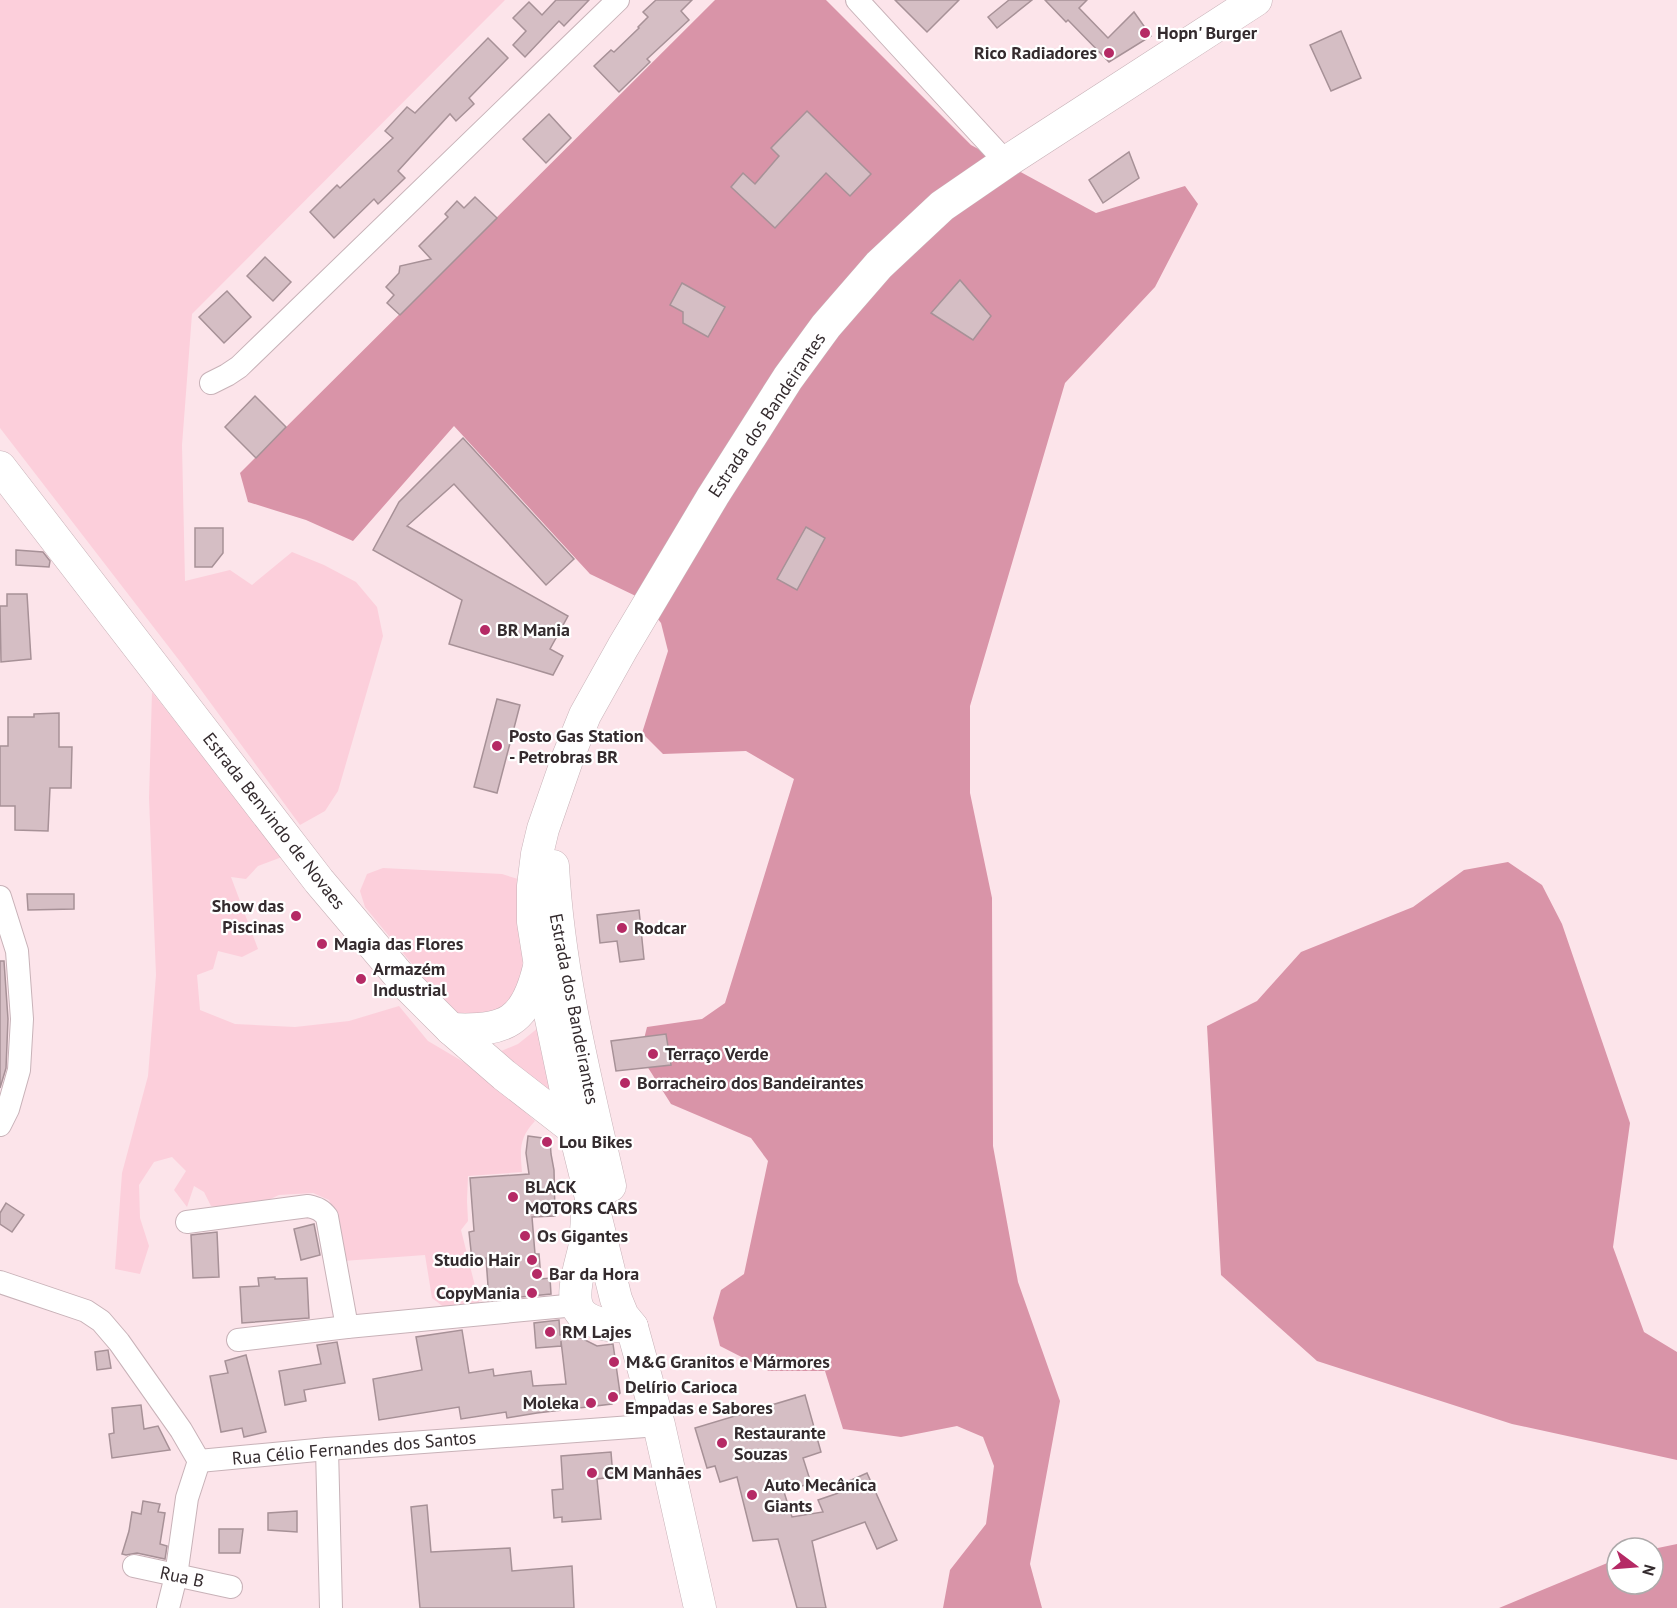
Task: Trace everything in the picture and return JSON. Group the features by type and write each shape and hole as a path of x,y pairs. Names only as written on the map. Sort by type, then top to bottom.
{"main road":[{"name":"Estrada dos Bandeirantes","path":"598,1179 574,1129 540,966 533,922 533,886 543,829 572,746 599,688 713,496 788,378 826,326 879,265 942,206 1256,0"},
{"name":"Estrada Benvindo de Novaes","path":"0,467 319,881 407,985 451,1029 504,1075 574,1129"},
{"name":"Estrada dos Bandeirantes","path":"556,793 553,865 555,913 616,1299 623,1316 632,1327 658,1425 700,1608"},
{"path":"451,1029 490,1029 502,1026 515,1017 526,1005 534,990 540,966"},
{"path":"598,1179 576,1282 576,1305 583,1315 593,1321 606,1325 632,1327"}],"street":[{"path":"211,383 239,367 618,0"},
{"path":"862,2 1006,162"},
{"path":"0,897 17,951 22,1019 19,1070 8,1109 0,1125"},
{"path":"187,1222 308,1206 316,1207 327,1217 347,1327"},
{"path":"8,1285 86,1311 100,1321 119,1342 181,1430 199,1461 187,1498 176,1576 168,1608"},
{"path":"238,1340 576,1305"},
{"name":"Rua Célio Fernandes dos Santos","path":"199,1461 327,1449 658,1425"},
{"path":"327,1449 332,1608"},
{"name":"Rua B","path":"134,1566 231,1587"}],"shaded area":[{"path":"0,0 505,0 192,314 182,445 185,581 230,570 252,585 292,552 324,565 356,582 377,607 383,636 338,791 325,811 300,825 182,664 0,428"},
{"path":"715,0 826,0 971,145 1096,213 1185,186 1198,204 1155,287 1065,383 970,706 970,793 992,898 993,1146 1018,1282 1060,1401 1030,1564 1042,1608 943,1608 950,1570 986,1524 994,1466 983,1437 957,1426 901,1437 843,1429 825,1371 769,1371 720,1346 713,1318 721,1290 744,1274 768,1161 751,1138 671,1104 640,1055 647,1027 702,1019 725,1003 794,779 746,751 663,754 642,733 668,651 661,623 642,599 590,574 454,426 353,541 306,520 248,502 240,473"},
{"path":"152,692 282,857 258,866 246,879 231,877 258,949 242,957 218,951 213,969 197,975 200,1010 235,1024 295,1027 349,1021 399,1006 428,1041 484,1074 535,1121 523,1139 522,1172 468,1176 468,1221 461,1230 480,1306 445,1308 432,1298 425,1255 343,1261 339,1223 329,1200 313,1193 279,1195 253,1207 211,1206 204,1192 194,1186 187,1207 174,1190 186,1171 172,1157 154,1162 139,1185 140,1218 149,1246 140,1274 115,1269 122,1173 148,1076 156,975 149,798"},
{"path":"1508,862 1542,885 1562,924 1630,1123 1613,1247 1644,1332 1677,1352 1677,1460 1512,1424 1317,1361 1221,1275 1207,1026 1257,1001 1301,952 1413,907 1464,870"},
{"path":"383,868 502,874 518,879 524,891 522,995 512,1012 454,1015 365,907 360,891 367,874"},
{"path":"538,1028 566,1114 499,1052 518,1044"},
{"path":"1677,1544 1677,1608 1499,1608 1605,1564 1605,1596 1665,1596 1665,1546"}],"building":[{"path":"556,0 589,0 564,26 559,21 525,57 513,45 526,31 513,18 529,2 542,15"},
{"path":"656,0 692,0 681,11 689,20 647,59 650,62 619,92 594,66 611,50 614,52 639,28 648,17 643,12"},
{"path":"895,0 959,0 927,32"},
{"path":"1009,0 1032,0 997,28 988,17"},
{"path":"1045,0 1087,0 1079,8 1108,38 1134,12 1151,36 1109,62"},
{"path":"1341,31 1361,78 1331,91 1310,45"},
{"path":"488,38 508,58 469,98 474,104 456,121 450,114 398,171 405,178 378,204 374,199 334,238 310,212 337,185 340,188 393,138 385,131 407,107 415,113"},
{"path":"807,111 871,174 850,196 826,173 775,228 731,187 743,173 755,184 779,156 771,148"},
{"path":"549,114 571,138 546,163 523,139"},
{"path":"1129,152 1139,178 1103,203 1089,180"},
{"path":"475,197 497,218 400,315 387,303 394,295 386,287 399,273 400,266 431,259 419,246 448,217 445,214 457,201 464,208"},
{"path":"265,257 291,282 273,301 247,276"},
{"path":"960,280 991,316 973,340 931,313"},
{"path":"682,283 725,307 708,337 683,323 683,312 670,305"},
{"path":"227,291 251,317 224,343 199,317"},
{"path":"255,396 286,427 256,458 225,427"},
{"path":"463,438 574,559 546,585 454,484 407,526 568,616 550,649 563,656 553,675 449,644 462,600 373,550 399,502"},
{"path":"806,527 825,538 797,590 777,579"},
{"path":"195,528 223,528 223,553 212,567 195,567"},
{"path":"16,550 43,552 50,561 49,567 16,565"},
{"path":"7,594 27,594 31,659 1,662 0,606 7,606"},
{"name":"Posto Gas Station - Petrobras BR","path":"497,699 520,705 497,793 474,787"},
{"path":"59,713 59,747 72,747 71,788 50,788 48,831 15,830 15,806 0,806 0,746 8,746 8,717 34,717 34,714"},
{"path":"27,894 74,894 74,909 28,910"},
{"path":"639,910 644,959 620,962 617,941 600,943 597,915"},
{"path":"0,961 4,961 8,1019 6,1068 0,1088"},
{"path":"666,1034 671,1065 616,1071 611,1041"},
{"path":"528,1136 550,1139 554,1170 555,1216 532,1217 535,1254 539,1254 541,1279 550,1278 551,1294 489,1300 486,1258 472,1260 469,1232 474,1231 470,1178 529,1174 526,1153"},
{"path":"6,1203 24,1215 12,1232 0,1224 0,1213"},
{"path":"314,1224 320,1255 301,1260 294,1229"},
{"path":"217,1232 219,1277 193,1278 191,1235"},
{"path":"275,1277 275,1279 307,1278 309,1318 242,1323 240,1287 259,1286 258,1278"},
{"path":"559,1320 560,1335 573,1334 597,1346 613,1344 620,1393 612,1404 507,1418 506,1412 461,1419 459,1407 379,1420 373,1379 422,1370 416,1337 462,1330 469,1373 493,1369 494,1376 531,1371 533,1386 566,1384 561,1341 561,1346 536,1348 534,1323"},
{"path":"337,1342 345,1383 304,1390 306,1401 285,1405 279,1371 321,1364 317,1345"},
{"path":"108,1350 111,1368 97,1370 95,1352"},
{"path":"246,1355 266,1432 244,1437 242,1428 221,1432 210,1376 228,1373 225,1361"},
{"path":"805,1395 821,1452 803,1458 811,1483 784,1492 792,1517 823,1512 818,1500 850,1489 847,1482 867,1473 897,1540 877,1549 865,1522 812,1541 826,1608 797,1608 778,1539 753,1541 737,1477 720,1482 715,1466 707,1468 695,1428"},
{"path":"141,1405 144,1429 158,1426 170,1450 112,1458 109,1434 114,1433 112,1408"},
{"path":"611,1452 613,1477 597,1479 601,1519 562,1522 562,1517 554,1518 552,1490 563,1489 561,1456"},
{"path":"143,1501 160,1504 158,1512 165,1513 160,1544 167,1546 165,1559 137,1553 122,1554 132,1512 141,1514"},
{"path":"427,1505 431,1552 510,1548 512,1571 572,1566 574,1608 420,1608 411,1507"},
{"path":"297,1511 297,1532 268,1530 268,1513"},
{"path":"219,1529 243,1529 240,1553 219,1553"}],"place":[{"name":"Hopn' Burger","path":"1145,33"},
{"name":"Rico Radiadores","path":"1109,53"},
{"name":"BR Mania","path":"485,630"},
{"name":"Posto Gas Station - Petrobras BR","path":"497,746"},
{"name":"Show das Piscinas","path":"296,916"},
{"name":"Rodcar","path":"622,928"},
{"name":"Magia das Flores","path":"322,944"},
{"name":"Armazém Industrial","path":"361,979"},
{"name":"Terraço Verde","path":"653,1054"},
{"name":"Borracheiro dos Bandeirantes","path":"625,1083"},
{"name":"Lou Bikes","path":"547,1142"},
{"name":"BLACK MOTORS CARS","path":"513,1197"},
{"name":"Os Gigantes","path":"525,1236"},
{"name":"Studio Hair","path":"532,1260"},
{"name":"Bar da Hora","path":"537,1274"},
{"name":"CopyMania","path":"532,1293"},
{"name":"RM Lajes","path":"550,1332"},
{"name":"M&G Granitos e Mármores","path":"614,1362"},
{"name":"Delírio Carioca Empadas e Sabores","path":"613,1397"},
{"name":"Moleka","path":"591,1403"},
{"name":"Restaurante Souzas","path":"722,1443"},
{"name":"CM Manhães","path":"592,1473"},
{"name":"Auto Mecânica Giants","path":"752,1495"}]}
